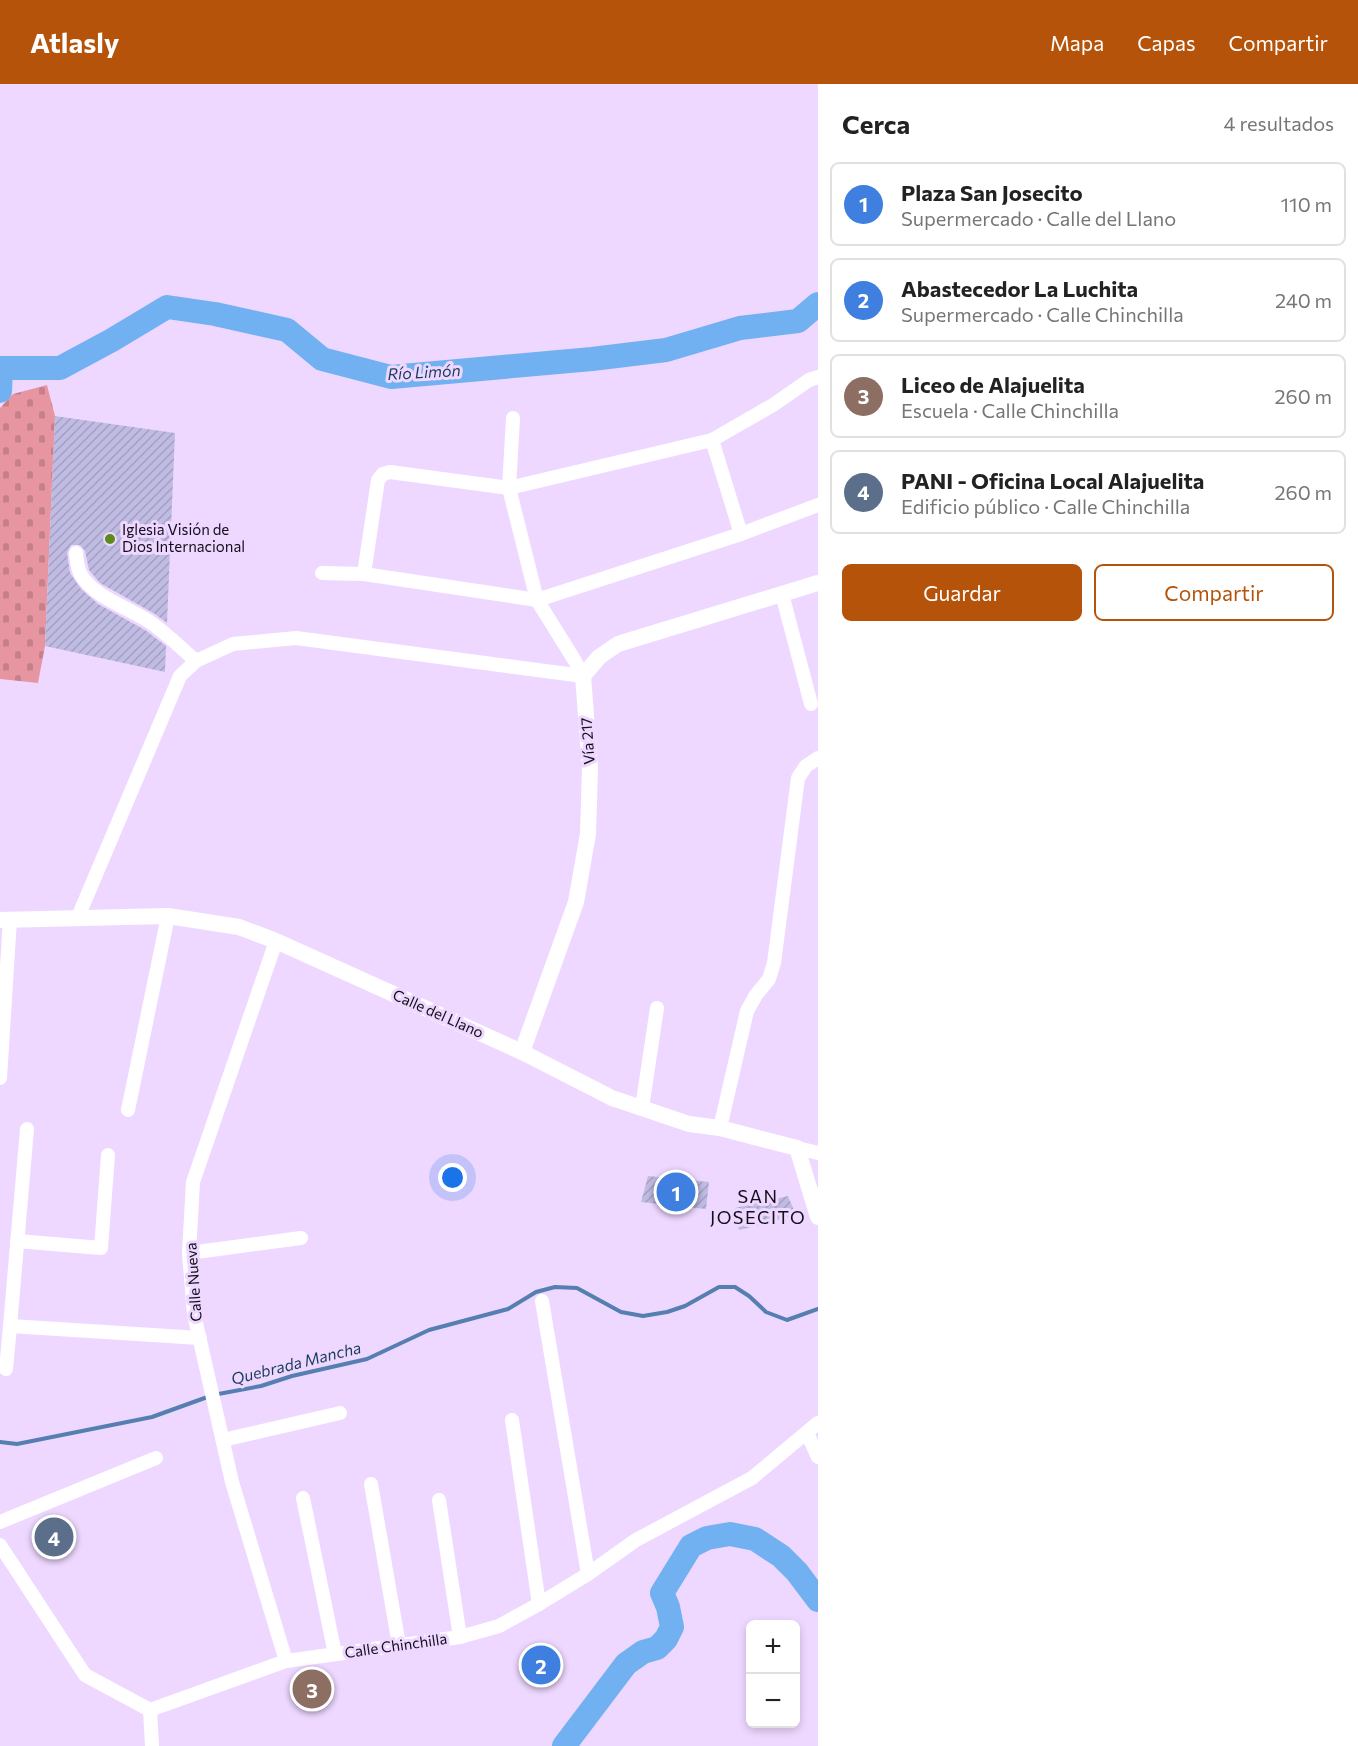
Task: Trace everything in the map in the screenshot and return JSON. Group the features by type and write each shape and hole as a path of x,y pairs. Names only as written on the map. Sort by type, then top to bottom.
{"main road":[{"path":"583,676 600,657 618,644 818,583"},
{"name":"Vía 217","path":"522,1052 576,902 588,834 590,768 583,676"},
{"name":"Calle del Llano","path":"5,920 168,916 239,927 522,1052 612,1098 689,1124 720,1128 797,1148"},
{"path":"797,1148 818,1217"}],"street":[{"path":"364,574 378,480 383,474 390,472 509,488 712,440 773,405 809,380 818,377"},
{"path":"513,418 509,488 537,600 583,676"},
{"path":"712,440 741,534"},
{"path":"322,573 364,574 537,600 741,534 818,505"},
{"path":"76,553 77,568 88,584 115,603 151,622 196,661"},
{"path":"782,594 811,704"},
{"path":"78,917 180,676 196,661 233,644 296,638 583,676"},
{"path":"720,1128 747,1011 756,995 769,980 774,963 798,778 806,766 818,758"},
{"path":"128,1110 168,916"},
{"path":"0,1078 5,920"},
{"name":"Calle Nueva","path":"276,942 193,1182 189,1253 194,1314 232,1482 286,1661"},
{"path":"642,1108 657,1008"},
{"path":"6,1370 27,1129"},
{"path":"797,1148 818,1153"},
{"path":"17,1242 101,1248 108,1155"},
{"path":"189,1253 301,1238"},
{"path":"542,1301 588,1574"},
{"path":"10,1326 200,1338"},
{"path":"223,1440 340,1413"},
{"path":"512,1420 539,1604"},
{"name":"Calle Chinchilla","path":"150,1710 286,1661 460,1637 499,1626 588,1574 636,1540 752,1478 818,1423"},
{"path":"807,1433 818,1457"},
{"path":"0,1522 156,1458"},
{"path":"371,1484 399,1645"},
{"path":"303,1497 335,1654"},
{"path":"439,1500 460,1637"},
{"path":"0,1545 84,1675 150,1710 152,1746"}],"green space":[{"path":"47,385 55,416 45,646 38,683 0,679 0,408 13,394"}],"building":[{"name":"Iglesia Visión de Dios Internacional","path":"55,416 175,433 167,623 100,583 89,570 85,551 80,545 71,545 67,553 70,573 81,589 98,604 145,630 166,646 165,672 45,646"},
{"path":"648,1176 709,1182 706,1209 641,1202"},
{"path":"788,1196 796,1215 739,1230 735,1208"}],"waterway":[{"name":"Río Limón","path":"0,391 1,368 60,368 167,307 215,314 287,330 322,359 391,377 666,350 740,328 798,321 818,304"},
{"name":"Quebrada Mancha","path":"0,1442 17,1444 152,1417 213,1395 261,1386 292,1376 367,1359 429,1330 508,1309 536,1292 555,1287 577,1288 621,1312 643,1316 685,1306 719,1287 735,1287 766,1312 787,1320 818,1309"},
{"path":"564,1746 626,1664 643,1652 657,1648 666,1639 672,1627 668,1607 662,1593 691,1546 707,1538 730,1534 755,1539 781,1556 797,1572 818,1600"}],"place":[{"name":"Iglesia Visión de Dios Internacional","path":"110,539"},
{"name":"Plaza San Josecito","path":"676,1192"},
{"name":"PANI - Oficina Local Alajuelita","path":"54,1537"},
{"name":"Abastecedor La Luchita","path":"541,1665"},
{"name":"Liceo de Alajuelita","path":"312,1689"}],"district":[{"name":"SAN JOSECITO","path":"758,1207"}]}
